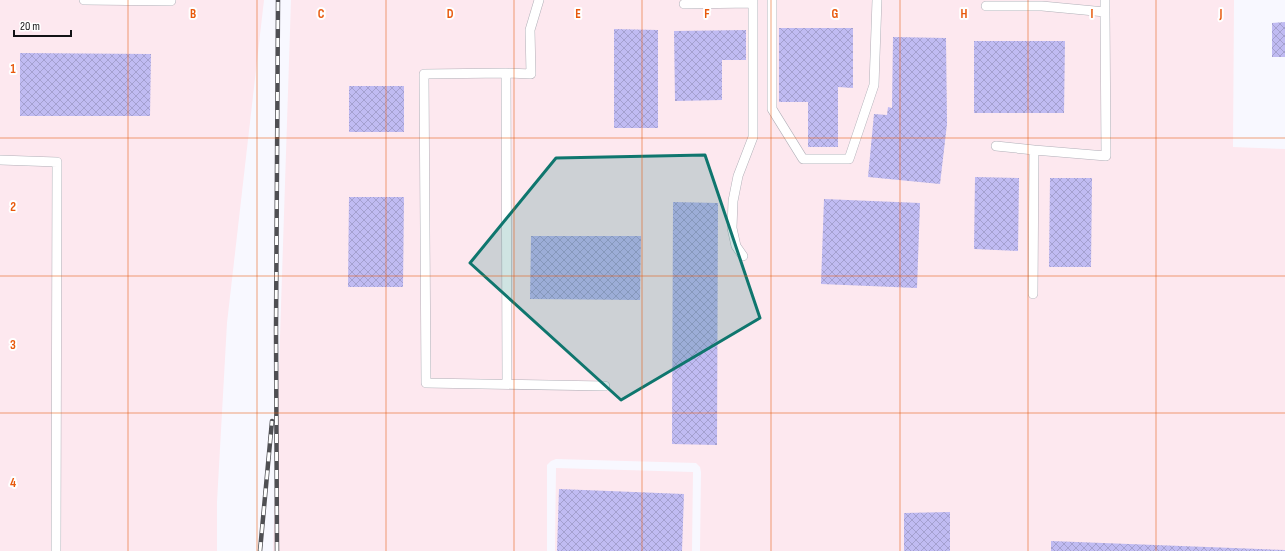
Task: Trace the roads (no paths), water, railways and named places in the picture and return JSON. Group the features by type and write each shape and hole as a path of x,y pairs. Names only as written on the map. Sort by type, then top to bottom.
{"lane":[{"path":"84,0 171,0"},
{"path":"539,0 530,30 531,74 506,72 424,74 426,383 605,386"},
{"path":"772,0 772,109 803,159 849,158 874,85 877,0"},
{"path":"996,146 1106,156 1105,0"},
{"path":"684,4 753,2 753,137 738,176 733,201 732,228 736,246 743,256"},
{"path":"986,6 1042,6 1105,12"},
{"path":"506,72 507,384"},
{"path":"1032,294 1034,150"},
{"path":"0,160 57,162 56,551"}],"railway":[{"path":"277,551 276,330 278,0"},
{"path":"260,551 272,421"}]}
